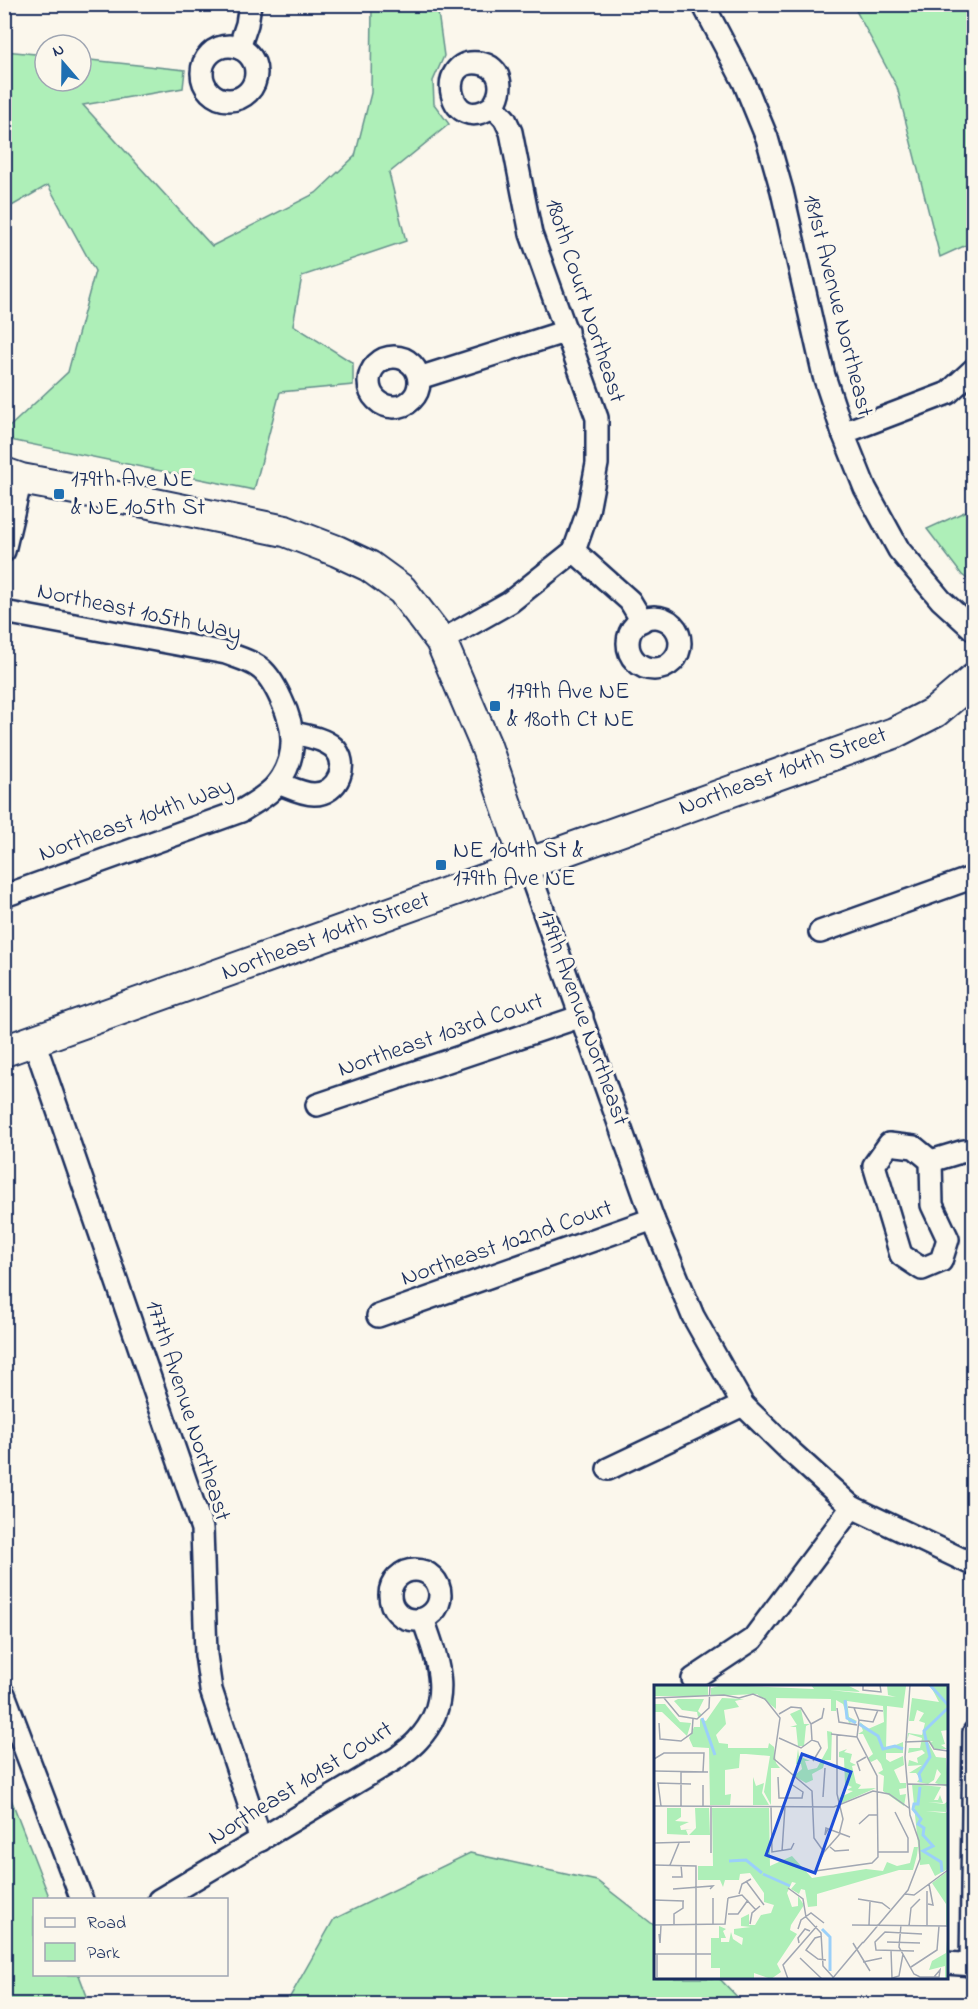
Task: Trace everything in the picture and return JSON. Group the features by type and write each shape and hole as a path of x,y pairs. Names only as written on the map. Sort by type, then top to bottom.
{"street":[{"path":"239,48 247,24 250,4"},
{"name":"181st Avenue Northeast","path":"704,4 744,81 766,138 782,191 824,376 865,488 899,550 940,600 974,630"},
{"name":"180th Court Northeast","path":"494,106 505,119 511,132 531,234 597,418 597,464 588,511 574,551"},
{"path":"419,378 567,331"},
{"path":"843,433 948,393 974,369"},
{"path":"4,551 13,476"},
{"name":"179th Avenue Northeast","path":"13,476 285,531 369,566 402,590 441,641 486,746 653,1219 693,1316 743,1405 852,1507 974,1565"},
{"path":"441,641 510,602 574,551 630,601 642,621"},
{"name":"Northeast 105th Way","path":"4,612 226,653 258,666 275,688 294,733"},
{"name":"Northeast 104th Street","path":"4,1051 894,733 935,712 974,679"},
{"path":"278,783 314,794 331,788 338,781 341,772 342,764 335,748 328,743 294,733"},
{"name":"Northeast 104th Way","path":"4,896 241,811 262,798 278,783 289,759 294,733"},
{"path":"820,932 974,877"},
{"name":"Northeast 103rd Court","path":"317,1105 582,1016"},
{"name":"177th Avenue Northeast","path":"34,1041 202,1529 206,1655 212,1690 261,1840"},
{"path":"889,1144 914,1147 931,1161 932,1205 948,1239 941,1261 922,1269 901,1254 874,1165 889,1144"},
{"path":"931,1161 964,1151 974,1153"},
{"name":"Northeast 102nd Court","path":"378,1316 653,1219"},
{"path":"608,1468 743,1405"},
{"path":"693,1679 753,1639 852,1507"},
{"name":"Northeast 101st Court","path":"161,1898 397,1758 418,1740 432,1720 441,1692 438,1660 423,1619"},
{"path":"4,1694 82,1898"},
{"path":"948,1963 972,1965 974,1731"}],"green space":[{"path":"372,5 437,5 444,56 433,81 434,104 449,124 389,173 406,241 302,276 293,325 353,363 353,385 280,392 254,490 5,439 5,431 68,372 95,271 48,185 5,210 5,51 33,54 33,93 93,93 93,60 185,70 183,88 83,105 212,246 316,193 355,156 371,93"},
{"path":"853,5 973,5 973,242 940,257 897,87"},
{"path":"973,508 973,583 962,575 927,529"},
{"path":"4,1781 50,1898 33,1898 33,1976 79,1976 90,2004 5,2004"},
{"path":"470,1853 597,1881 654,1925 654,1979 720,1979 744,2004 286,2004 334,1919"}],"place":[{"name":"179th Ave NE & NE 105th St","path":"59,494"},
{"name":"179th Ave NE & 180th Ct NE","path":"495,706"},
{"name":"NE 104th St & 179th Ave NE","path":"441,865"}]}
